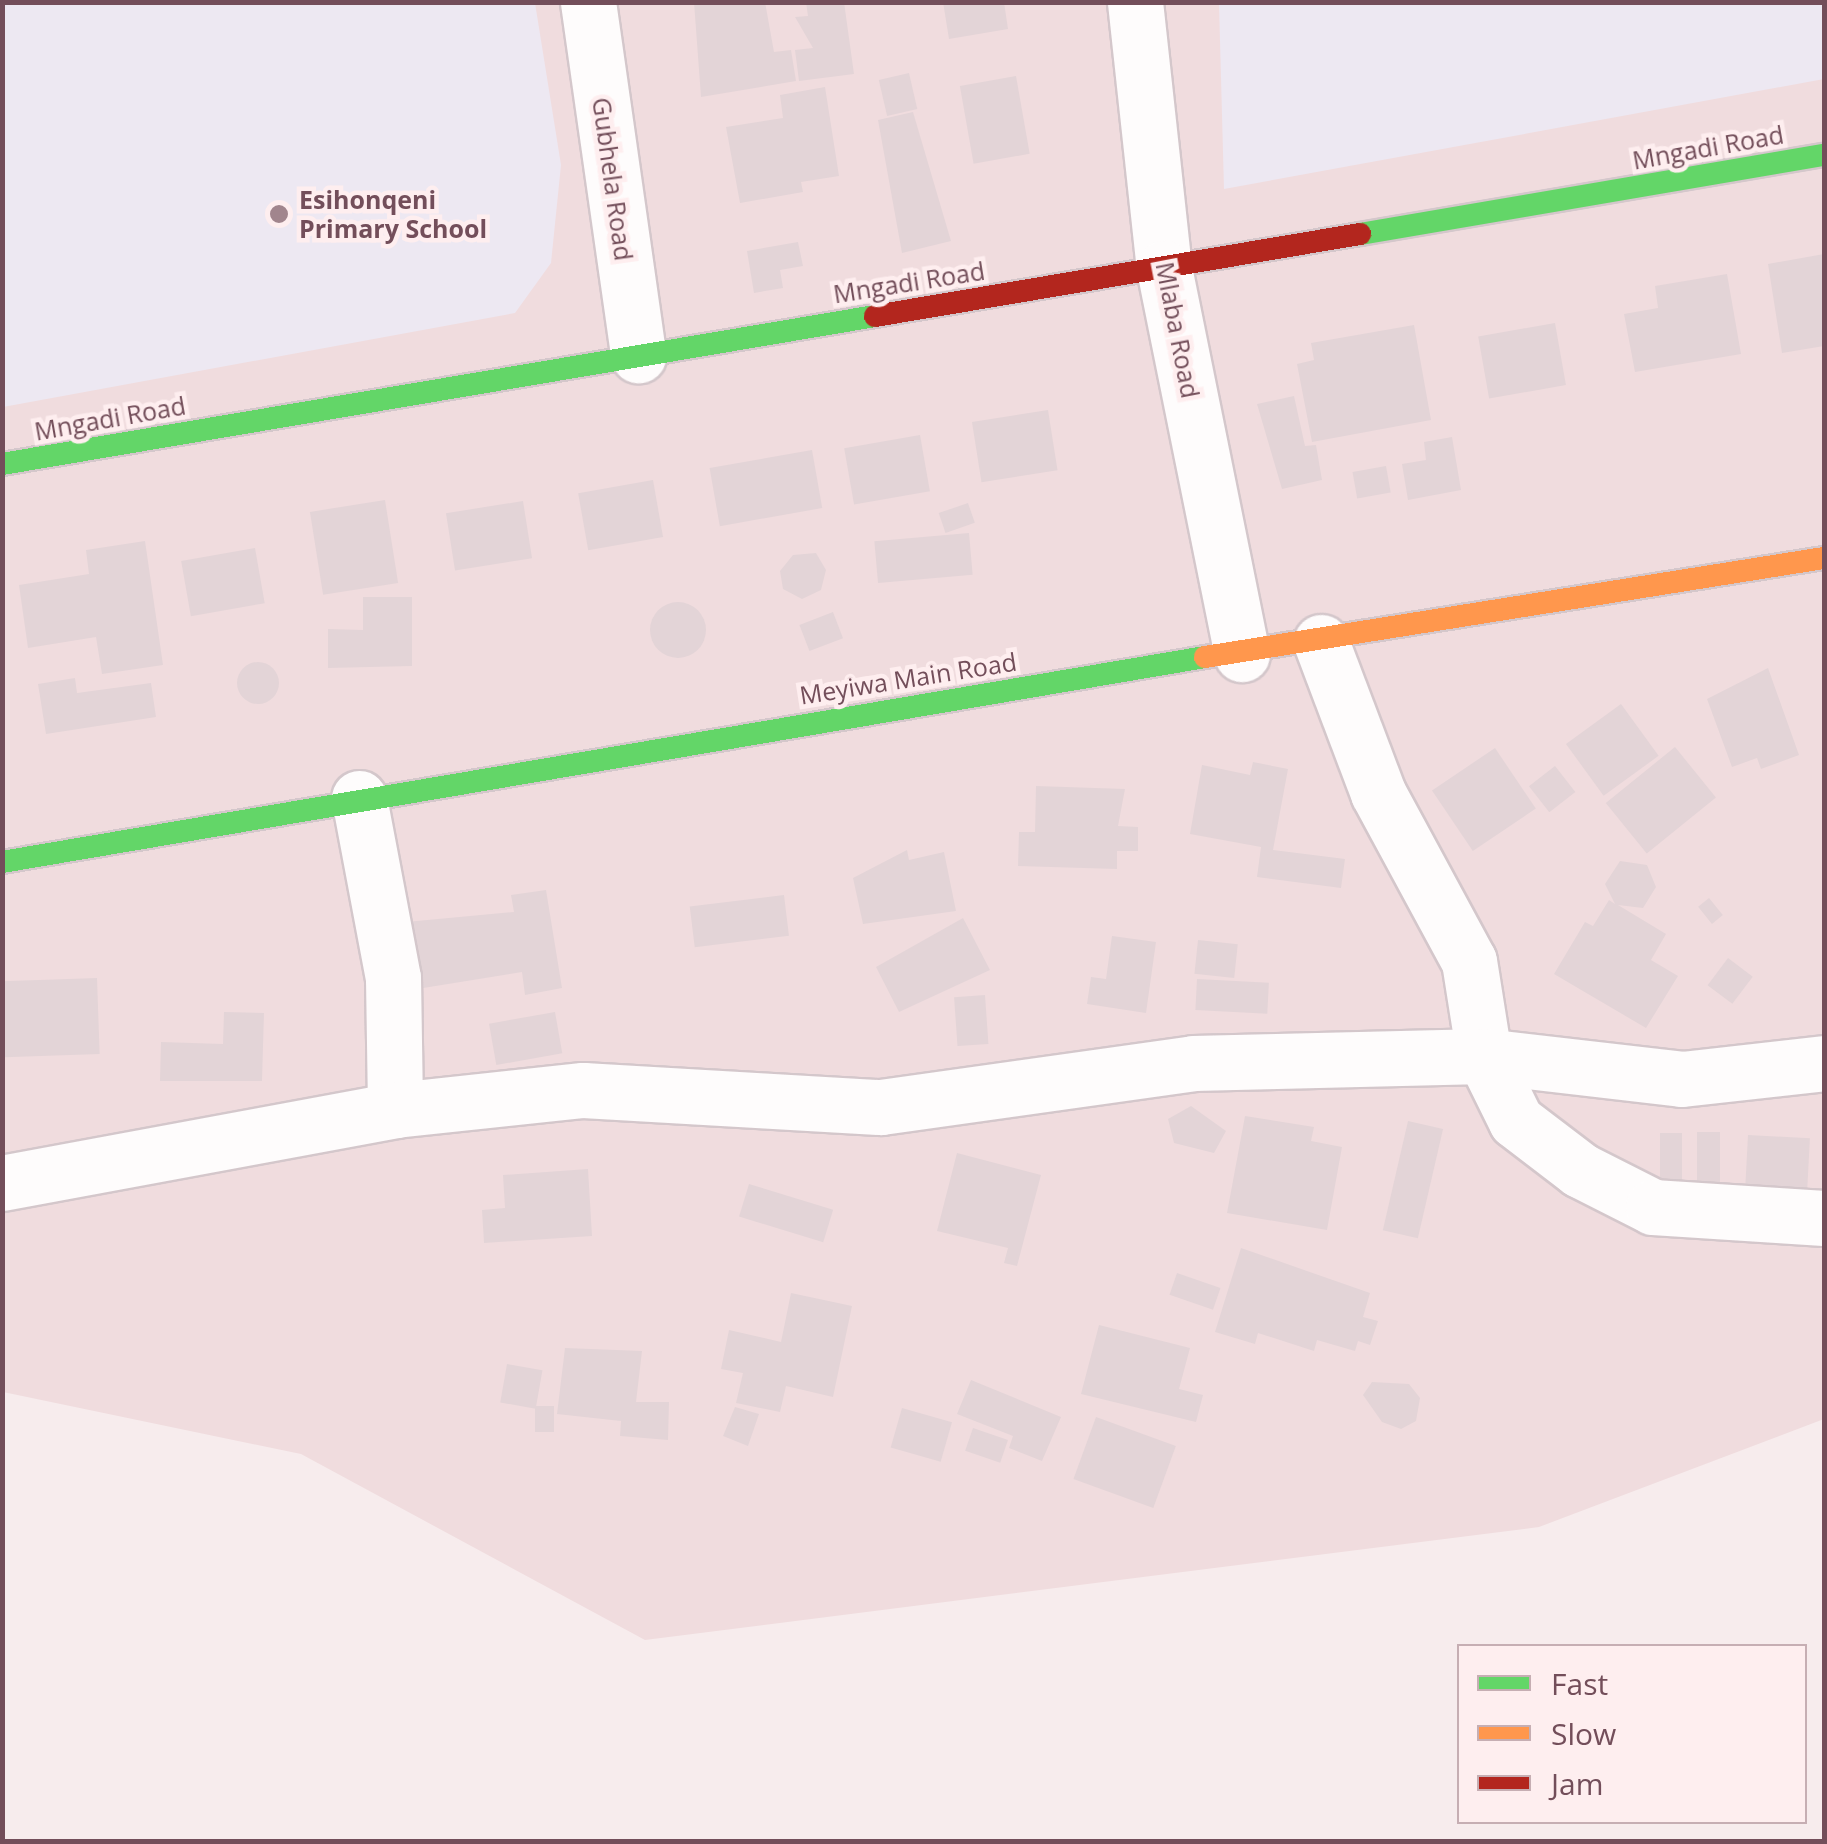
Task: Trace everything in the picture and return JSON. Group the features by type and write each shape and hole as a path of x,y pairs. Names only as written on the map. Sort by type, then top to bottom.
{"street":[{"name":"Gubhela Road","path":"588,2 638,355"},
{"name":"Mlaba Road","path":"1136,2 1164,268 1242,654"},
{"name":"Mngadi Road","path":"2,464 1824,155"},
{"name":"Meyiwa Main Road","path":"2,862 359,798 1824,558"},
{"path":"1321,642 1378,793 1469,961 1484,1056 1516,1121 1622,1196 1708,1214 1824,1218"},
{"path":"359,798 393,978 395,1110"},
{"path":"2,1184 395,1110 583,1090 881,1107 1192,1062 1484,1056 1682,1078 1824,1063"}],"shaded area":[{"name":"Esihonqeni Primary School","path":"3,2 535,3 561,165 551,263 515,313 3,407"},
{"path":"3,3 1824,3 1824,1419 1539,1527 645,1640 301,1454 3,1392"},
{"path":"1219,3 1824,3 1824,79 1224,189"}],"building":[{"path":"694,2 765,2 774,52 791,50 796,81 701,97"},
{"path":"806,2 844,2 854,74 799,81 795,50 813,48 795,17 808,16"},
{"path":"943,2 1004,2 1008,29 949,39"},
{"path":"909,73 917,109 887,116 879,80"},
{"path":"1016,76 1030,154 974,164 960,86"},
{"path":"825,87 839,176 801,182 803,192 740,203 726,127 783,118 780,95"},
{"path":"913,112 951,241 902,253 878,120"},
{"path":"798,242 803,266 780,270 783,288 754,293 747,251"},
{"path":"1824,254 1824,346 1782,353 1768,264"},
{"path":"1727,274 1741,354 1635,372 1624,314 1658,308 1655,286"},
{"path":"1555,323 1566,385 1489,399 1478,337"},
{"path":"1414,325 1431,420 1312,442 1297,364 1314,360 1311,343"},
{"path":"1294,396 1305,446 1316,445 1322,480 1282,489 1257,404"},
{"path":"1048,410 1058,470 981,482 972,422"},
{"path":"920,435 930,491 854,505 844,448"},
{"path":"1452,437 1461,490 1408,500 1402,464 1426,460 1424,442"},
{"path":"812,450 822,508 720,526 710,468"},
{"path":"1386,466 1391,493 1357,498 1353,472"},
{"path":"653,480 663,537 588,550 578,493"},
{"path":"385,500 398,583 323,595 310,512"},
{"path":"523,501 532,558 455,570 446,513"},
{"path":"968,503 975,523 946,533 939,513"},
{"path":"969,533 973,575 878,583 874,541"},
{"path":"145,541 163,665 102,674 96,637 28,648 19,585 89,574 86,550"},
{"path":"255,548 265,603 191,616 181,561"},
{"path":"816,553 826,570 821,590 802,599 783,589 780,571 793,555"},
{"path":"363,597 412,597 412,666 328,668 328,629 363,630"},
{"path":"678,602 698,610 706,630 698,650 678,658 658,650 650,630 658,610"},
{"path":"833,612 843,638 809,651 799,625"},
{"path":"258,662 273,668 279,683 273,698 258,704 243,698 237,683 243,668"},
{"path":"1768,668 1799,755 1761,769 1757,758 1732,767 1707,699"},
{"path":"75,678 77,693 151,683 156,717 46,734 38,684"},
{"path":"1621,704 1659,756 1604,796 1566,744"},
{"path":"1675,747 1716,798 1647,854 1606,803"},
{"path":"1495,748 1536,809 1473,851 1432,790"},
{"path":"1253,762 1288,769 1273,850 1345,859 1341,888 1257,877 1261,847 1190,834 1202,765 1250,775"},
{"path":"1555,766 1575,792 1549,812 1529,786"},
{"path":"1036,786 1125,789 1118,826 1138,827 1138,851 1117,851 1117,869 1018,866 1019,832 1035,832"},
{"path":"907,850 909,860 944,852 956,911 863,924 853,878"},
{"path":"1620,861 1647,865 1656,887 1643,908 1618,905 1666,934 1651,960 1678,976 1646,1028 1554,974 1585,922 1593,926 1609,900 1615,904 1605,884"},
{"path":"546,890 562,988 525,995 522,972 417,989 406,922 514,912 511,895"},
{"path":"784,895 789,936 695,947 690,907"},
{"path":"1709,898 1723,915 1712,924 1698,907"},
{"path":"963,918 990,970 899,1012 876,967"},
{"path":"1112,936 1156,942 1146,1013 1087,1004 1091,977 1106,979"},
{"path":"1198,940 1238,944 1234,978 1194,974"},
{"path":"1728,958 1753,977 1732,1004 1708,985"},
{"path":"97,978 100,1054 5,1057 2,981"},
{"path":"1197,979 1269,983 1267,1014 1195,1010"},
{"path":"985,995 988,1044 957,1046 954,997"},
{"path":"224,1012 264,1013 262,1081 160,1081 161,1042 223,1044"},
{"path":"555,1012 562,1053 496,1065 489,1024"},
{"path":"1191,1106 1226,1131 1214,1153 1174,1143 1168,1119"},
{"path":"1245,1116 1314,1127 1311,1141 1342,1147 1327,1230 1227,1213"},
{"path":"1408,1121 1443,1129 1418,1238 1383,1230"},
{"path":"1697,1132 1720,1132 1720,1189 1697,1189"},
{"path":"1660,1133 1682,1133 1682,1189 1660,1189"},
{"path":"1748,1135 1810,1138 1806,1207 1744,1204"},
{"path":"957,1153 1041,1175 1017,1266 1004,1263 1008,1248 937,1231"},
{"path":"588,1169 592,1236 484,1243 482,1210 505,1208 503,1175"},
{"path":"749,1184 833,1210 823,1242 739,1217"},
{"path":"1241,1248 1370,1293 1363,1317 1378,1321 1370,1345 1358,1341 1355,1351 1317,1340 1314,1351 1258,1333 1255,1344 1215,1332"},
{"path":"1177,1273 1220,1288 1213,1310 1170,1295"},
{"path":"791,1293 852,1306 833,1397 786,1386 780,1412 736,1403 743,1373 721,1369 729,1330 781,1342"},
{"path":"1099,1325 1190,1348 1179,1389 1203,1395 1196,1422 1081,1394"},
{"path":"565,1348 642,1351 636,1402 669,1402 668,1440 620,1436 621,1421 557,1414"},
{"path":"507,1364 542,1370 536,1409 500,1402"},
{"path":"971,1380 1061,1417 1042,1461 1009,1448 1013,1436 957,1414"},
{"path":"1372,1382 1409,1384 1420,1398 1416,1421 1401,1429 1382,1422 1363,1395"},
{"path":"535,1406 554,1406 554,1432 535,1432"},
{"path":"735,1407 759,1414 748,1446 723,1436"},
{"path":"902,1408 952,1422 941,1462 891,1447"},
{"path":"1096,1417 1176,1446 1153,1508 1073,1479"},
{"path":"973,1428 1008,1440 1000,1463 965,1451"}],"traffic: fast":[{"path":"1360,234 1824,155"},
{"path":"2,464 875,316"},
{"path":"2,862 1205,657"}],"traffic: slow":[{"path":"1205,657 1824,558"}],"traffic: jam":[{"path":"875,316 1360,234"}],"place":[{"name":"Esihonqeni Primary School","path":"279,214"}]}
